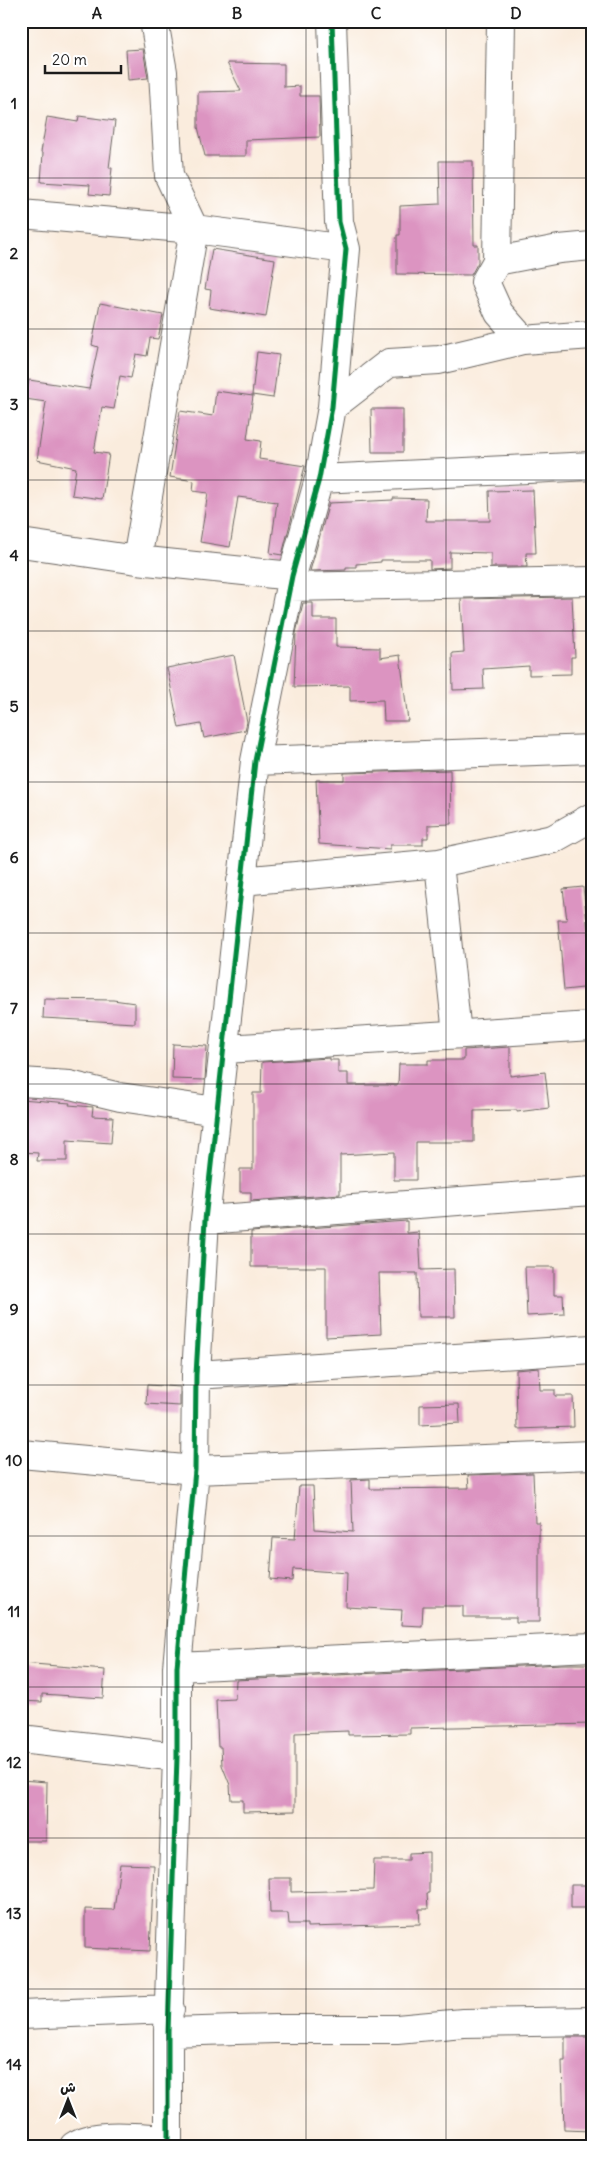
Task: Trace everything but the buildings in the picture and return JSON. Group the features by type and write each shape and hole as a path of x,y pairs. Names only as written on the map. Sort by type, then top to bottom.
{"street":[{"path":"137,560 194,229 169,176 163,72 154,21"},
{"path":"74,2146 86,2139 104,2138 168,2142 169,2021 177,1757 177,1667 196,1470 196,1375 205,1220 255,761 291,582 319,480 332,407 346,249 339,222 332,21"},
{"path":"501,21 497,260 485,282 499,312 523,340"},
{"path":"21,214 194,229 346,249"},
{"path":"497,260 559,249 592,246"},
{"path":"332,407 389,363 439,360 523,340 592,335"},
{"path":"319,480 592,466"},
{"path":"21,543 291,582 592,581"},
{"path":"255,761 592,749"},
{"path":"241,881 439,863 553,839 592,818"},
{"path":"439,863 458,1034"},
{"path":"224,1048 592,1026"},
{"path":"21,1082 70,1085 120,1097 216,1111"},
{"path":"205,1220 592,1190"},
{"path":"196,1375 592,1349"},
{"path":"21,1454 196,1470 592,1455"},
{"path":"177,1667 592,1647"},
{"path":"21,1739 177,1757"},
{"path":"21,2015 169,2021 275,2029 388,2030 463,2023 592,2021"}],"cycle path":[{"path":"168,2146 168,2032 177,1757 177,1667 195,1470 196,1375 205,1220 255,761 292,576 319,479 332,407 346,249 339,222 332,21"}]}
